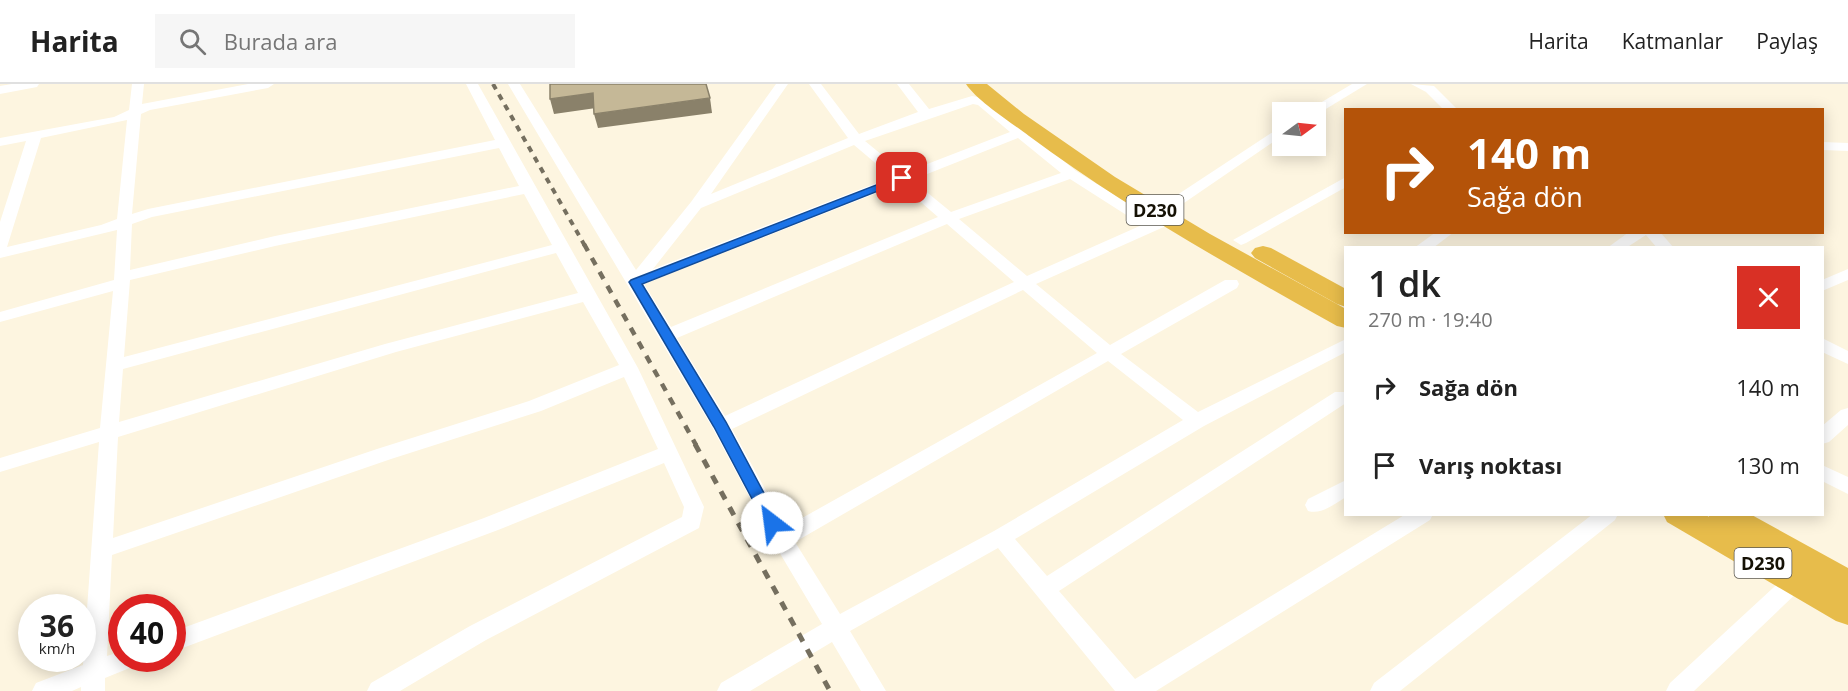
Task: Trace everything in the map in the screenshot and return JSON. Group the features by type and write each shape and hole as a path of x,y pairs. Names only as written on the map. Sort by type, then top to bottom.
{"highway":[{"name":"D230","path":"975,84 1039,134 1168,215 1344,319"},
{"name":"D230","path":"1003,84 1043,117 1114,167 1168,215 1241,240 1342,293"},
{"name":"D230","path":"1681,516 1848,611"},
{"name":"D230","path":"1727,516 1848,584"}],"street":[{"path":"0,90 33,84"},
{"path":"94,681 109,432 116,365 133,113 138,84"},
{"path":"0,142 117,120 147,107 268,84"},
{"path":"379,691 477,633 692,522 694,507 629,368 586,296 472,84"},
{"path":"514,84 721,426 782,539 874,691"},
{"path":"635,282 696,205 782,84"},
{"path":"815,84 856,140 1108,353 1197,422"},
{"path":"903,84 926,114"},
{"path":"1326,104 1361,84"},
{"path":"1417,84 1430,89 1450,108"},
{"path":"696,205 856,140 972,100 982,102 1071,174 1148,222 1168,215"},
{"path":"635,282 1019,133"},
{"path":"0,246 35,135"},
{"path":"721,426 1168,215 1272,137"},
{"path":"0,253 106,229 148,213 503,143"},
{"path":"1824,146 1848,147"},
{"path":"666,336 949,218 1071,174"},
{"path":"1241,240 1344,182"},
{"path":"0,191 17,188"},
{"path":"0,317 122,280 275,241 528,189"},
{"path":"1424,246 1444,234"},
{"path":"1617,246 1638,234"},
{"path":"1653,234 1664,246"},
{"path":"116,365 561,247"},
{"path":"1824,285 1848,274"},
{"path":"782,539 1231,284"},
{"path":"0,465 391,348 586,296"},
{"path":"1824,345 1848,358"},
{"path":"729,691 835,628 1001,537 1197,422 1344,346"},
{"path":"103,550 384,454 535,406 629,368"},
{"path":"1045,589 1341,397"},
{"path":"1824,435 1848,415"},
{"path":"186,637 491,524 668,453"},
{"path":"1824,473 1848,486"},
{"path":"1315,505 1344,488"},
{"path":"1136,691 1420,516"},
{"path":"1382,691 1605,516"},
{"path":"1001,537 1130,691"},
{"path":"1678,691 1795,581"},
{"path":"44,691 94,681 108,672"}],"building":[{"path":"550,84 706,84 710,98 594,114 593,93 550,99"}],"railway":[{"path":"493,84 585,246"},
{"path":"584,244 696,445"},
{"path":"695,444 830,691"}],"route":[{"path":"772,523 721,426 644,301 635,282 902,178"}]}
